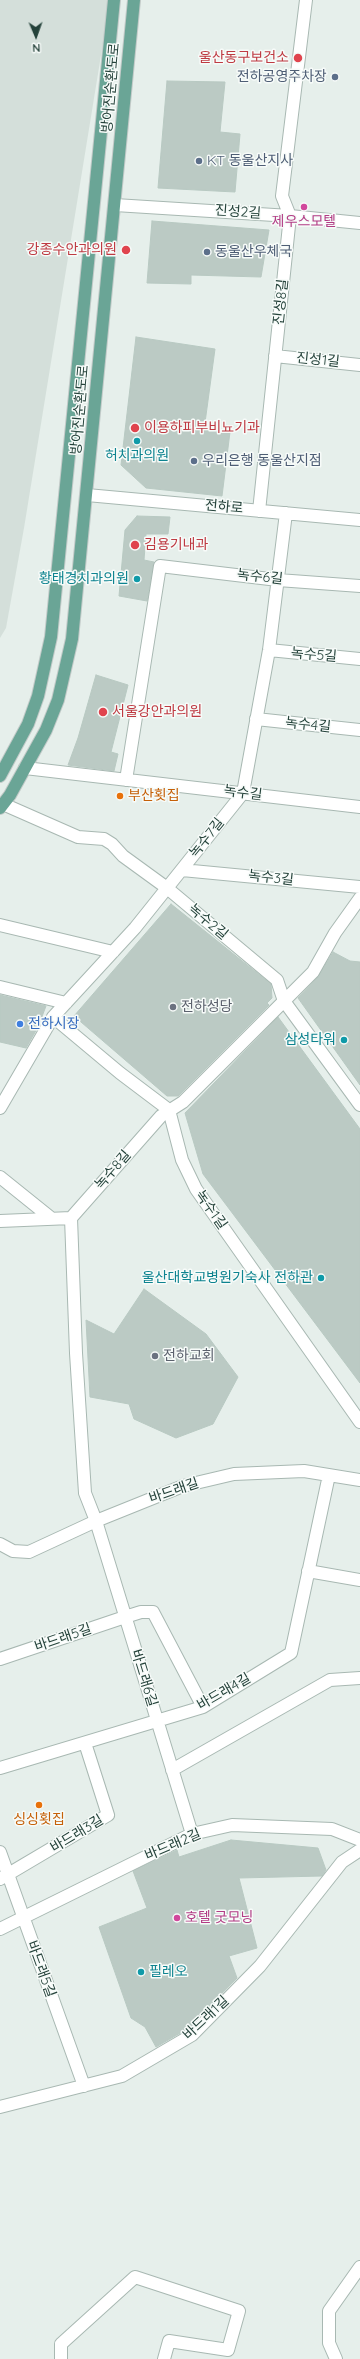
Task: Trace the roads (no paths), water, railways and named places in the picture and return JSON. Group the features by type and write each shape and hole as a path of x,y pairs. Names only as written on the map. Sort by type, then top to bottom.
{"main road":[{"name":"방어진순환도로","path":"0,776 28,724 38,696 51,637 114,0"},
{"name":"방어진순환도로","path":"2,806 26,768 46,730 58,700 72,639 134,0"}],"street":[{"name":"진성8길","path":"259,511 290,216 282,196 306,0"},
{"name":"진성2길","path":"115,205 290,216 360,223"},
{"name":"진성1길","path":"275,356 360,364"},
{"name":"전하로","path":"87,495 360,520"},
{"name":"녹수7길","path":"0,1108 53,1017 113,952 243,794 269,650 286,513"},
{"name":"녹수6길","path":"126,780 160,566 278,580 360,586"},
{"name":"녹수5길","path":"269,650 360,659"},
{"name":"녹수4길","path":"256,719 360,730"},
{"name":"녹수길","path":"26,768 360,807"},
{"name":"녹수2길","path":"2,806 78,837 104,839 167,888 277,980 284,1000 360,1105"},
{"name":"녹수3길","path":"182,870 360,887"},
{"name":"녹수8길","path":"71,1218 161,1116 183,1102 313,972 335,933 360,898"},
{"path":"0,926 113,952"},
{"path":"0,988 66,1003"},
{"path":"53,1017 120,1073 169,1110"},
{"name":"녹수1길","path":"169,1110 182,1160 196,1189 360,1422"},
{"path":"0,1177 51,1218"},
{"path":"0,1221 71,1218 76,1353 85,1492 96,1521"},
{"name":"바드래길","path":"0,1544 13,1551 30,1552 96,1521 183,1486 234,1474 304,1471 360,1480"},
{"name":"바드래4길","path":"0,1768 203,1707 291,1653 329,1475"},
{"name":"바드래6길","path":"96,1521 192,1834"},
{"path":"308,1571 360,1580"},
{"name":"바드래5길","path":"0,1659 141,1612 153,1612 203,1707"},
{"path":"172,1770 330,1680 360,1677"},
{"name":"바드래3길","path":"4,1877 108,1815 85,1743"},
{"name":"바드래2길","path":"0,1929 192,1834 232,1825 332,1829 360,1840"},
{"name":"바드래1길","path":"0,2107 122,2076 192,2035 260,1966 342,1862 360,1850"},
{"name":"바드래5길","path":"0,1852 4,1877 23,1917 84,2086"},
{"path":"336,2359 329,2343 329,2311 360,2267"},
{"path":"61,2359 61,2344 135,2277 239,2311 228,2350 169,2341 164,2359"}],"place":[{"name":"울산동구보건소","path":"298,58"},
{"name":"전하공영주차장","path":"335,77"},
{"name":"KT 동울산지사","path":"199,161"},
{"name":"제우스모텔","path":"304,207"},
{"name":"강종수안과의원","path":"126,250"},
{"name":"동울산우체국","path":"207,252"},
{"name":"이용하피부비뇨기과","path":"135,428"},
{"name":"허치과의원","path":"137,441"},
{"name":"우리은행 동울산지점","path":"194,461"},
{"name":"김용기내과","path":"135,545"},
{"name":"황태경치과의원","path":"137,579"},
{"name":"서울강안과의원","path":"103,712"},
{"name":"부산횟집","path":"120,796"},
{"name":"전하성당","path":"173,1007"},
{"name":"전하시장","path":"20,1024"},
{"name":"삼성타워","path":"344,1040"},
{"name":"울산대학교병원기숙사 전하관","path":"321,1278"},
{"name":"전하교회","path":"155,1356"},
{"name":"싱싱횟집","path":"39,1805"},
{"name":"호텔 굿모닝","path":"177,1918"},
{"name":"필레오","path":"141,1972"}]}
